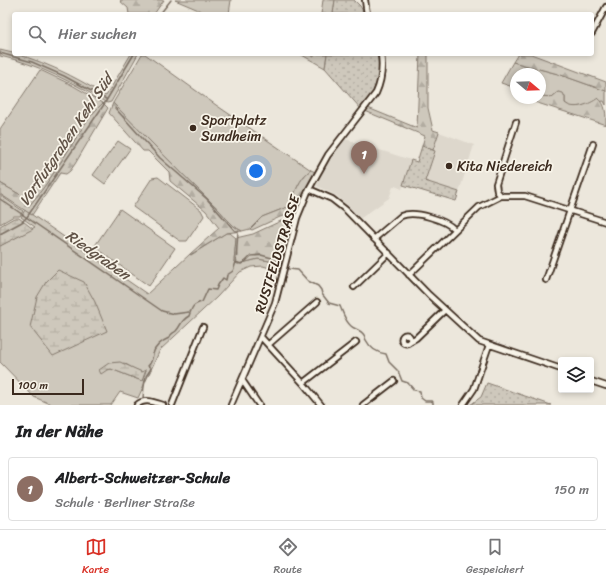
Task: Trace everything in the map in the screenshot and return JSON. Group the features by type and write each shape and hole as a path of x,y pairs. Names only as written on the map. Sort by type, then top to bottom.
{"street":[{"path":"365,0 367,12"},
{"path":"594,29 606,7"},
{"name":"RUSTFELDSTRASSE","path":"231,405 275,303 297,218 309,189 328,155 376,93 381,83 381,56"},
{"path":"501,196 497,191 496,184 516,122"},
{"path":"546,280 593,144"},
{"path":"309,189 332,199 346,210 409,275 479,341 558,369"},
{"path":"409,275 479,207 501,196 525,196 606,222"},
{"path":"374,238 402,216 407,214 419,215 450,224 455,230"},
{"path":"354,287 389,253"},
{"path":"268,344 317,302"},
{"path":"409,342 416,338 445,310"},
{"path":"172,405 203,327"},
{"path":"261,337 321,405"},
{"path":"303,383 356,342"},
{"path":"463,405 474,389 489,345"},
{"path":"242,380 259,405"},
{"path":"363,405 394,381"},
{"path":"594,382 606,386"},
{"path":"138,404 147,401 163,405"}],"shaded area":[{"name":"Kita Niedereich","path":"439,132 474,145 459,192 425,181"},
{"path":"345,139 411,160 402,189 395,186 393,187 389,198 361,218 337,196 317,186 324,169"}],"green space":[{"path":"164,0 155,12 129,12 128,8 120,1"},
{"path":"175,0 231,0 229,12 203,12"},
{"path":"323,0 335,0 333,12 321,12"},
{"path":"335,0 354,0 364,12 333,12"},
{"path":"0,50 12,53 12,56 22,56 42,63 81,81 106,96 130,56 137,56 111,102 107,103 82,88 42,69 14,59 0,56"},
{"name":"Sportplatz Sundheim","path":"141,56 148,56 311,170 300,181 290,206 262,217 250,229 242,231 230,223 113,103"},
{"path":"304,56 327,56 325,68"},
{"path":"327,56 377,56 379,78 375,90 361,109 325,68"},
{"path":"420,56 428,56 428,108 433,130 439,132 433,150 422,146 425,136 365,111 368,108 417,128"},
{"path":"517,56 536,56 606,82 606,91 546,71 546,68 536,68 513,62"},
{"path":"513,62 536,68 510,68 510,86 501,83"},
{"path":"40,70 70,84 103,103 86,123 47,184 30,205 19,194 0,183 0,129"},
{"path":"546,71 606,91 606,105 604,101 573,107 565,103 565,97 558,92 552,97 546,96"},
{"path":"558,92 563,93 565,103 577,107 598,98 604,106 606,113 606,125 541,104 546,104 546,96 552,97"},
{"path":"103,103 108,108 75,164 66,174 60,173 32,215 0,194 0,183 19,194 30,205 53,175 86,122"},
{"path":"113,103 230,223 242,231 226,233 190,255 219,228 206,211 170,181 169,172 148,151 143,151 109,113"},
{"path":"118,141 130,149 105,184 93,175"},
{"path":"422,146 435,151 425,181 459,192 456,201 403,185 411,160 417,162"},
{"path":"311,170 315,172 296,213 280,217 252,230 250,229 262,217 290,206 300,181"},
{"path":"158,177 201,210 204,216 187,241 180,241 133,207 152,178"},
{"path":"0,195 23,211 20,216 14,216 0,224"},
{"path":"120,209 175,248 149,286 94,247"},
{"path":"25,210 147,294 190,254 191,255 226,233 230,233 236,238 234,262 238,264 258,259 282,263 280,271 263,266 251,267 240,272 217,297 160,350 138,398 120,392 111,405 53,405 34,397 0,362 0,246 35,227 21,217","holes":["124,363 142,372 146,370 142,381 111,369 107,370"]},
{"path":"14,218 19,218 33,229 0,246 0,226"},
{"path":"283,220 292,223 282,263 258,259 238,264 234,262 236,238 253,234"},
{"path":"58,270 84,282 95,302 107,331 53,356 30,327 37,297 46,282"},
{"path":"120,362 142,372 146,370 142,381 111,369 101,374 99,370 109,363"},
{"path":"487,383 551,405 470,405 481,397"}],"waterway":[{"name":"Vorflutgraben Kehl Süd","path":"162,12 171,0"},
{"path":"0,53 32,62 64,76 106,99"},
{"name":"Vorflutgraben Kehl Süd","path":"0,234 22,222 27,217 103,106 133,56"},
{"path":"115,108 160,158 207,199 235,231 238,231 236,262"},
{"name":"Riedgraben","path":"0,199 162,311 174,314 189,312"},
{"path":"143,405 145,380 151,368 148,366 157,346 169,338 171,334 178,329 182,322 189,316 193,306 202,302 208,289 216,290 223,278 226,280 227,275 233,271 236,262 241,264 251,256 261,255 272,258 280,265 289,269 298,270 308,281 318,286 329,303 340,306 347,322 352,327 363,333 372,348 380,353 386,354 389,362 398,371 402,381 408,383 414,390 420,391 421,398 425,401 433,402 433,405"}],"place":[{"name":"Sportplatz Sundheim","path":"193,128"},
{"name":"Kita Niedereich","path":"449,166"},
{"name":"Albert-Schweitzer-Schule","path":"364,174"}]}
